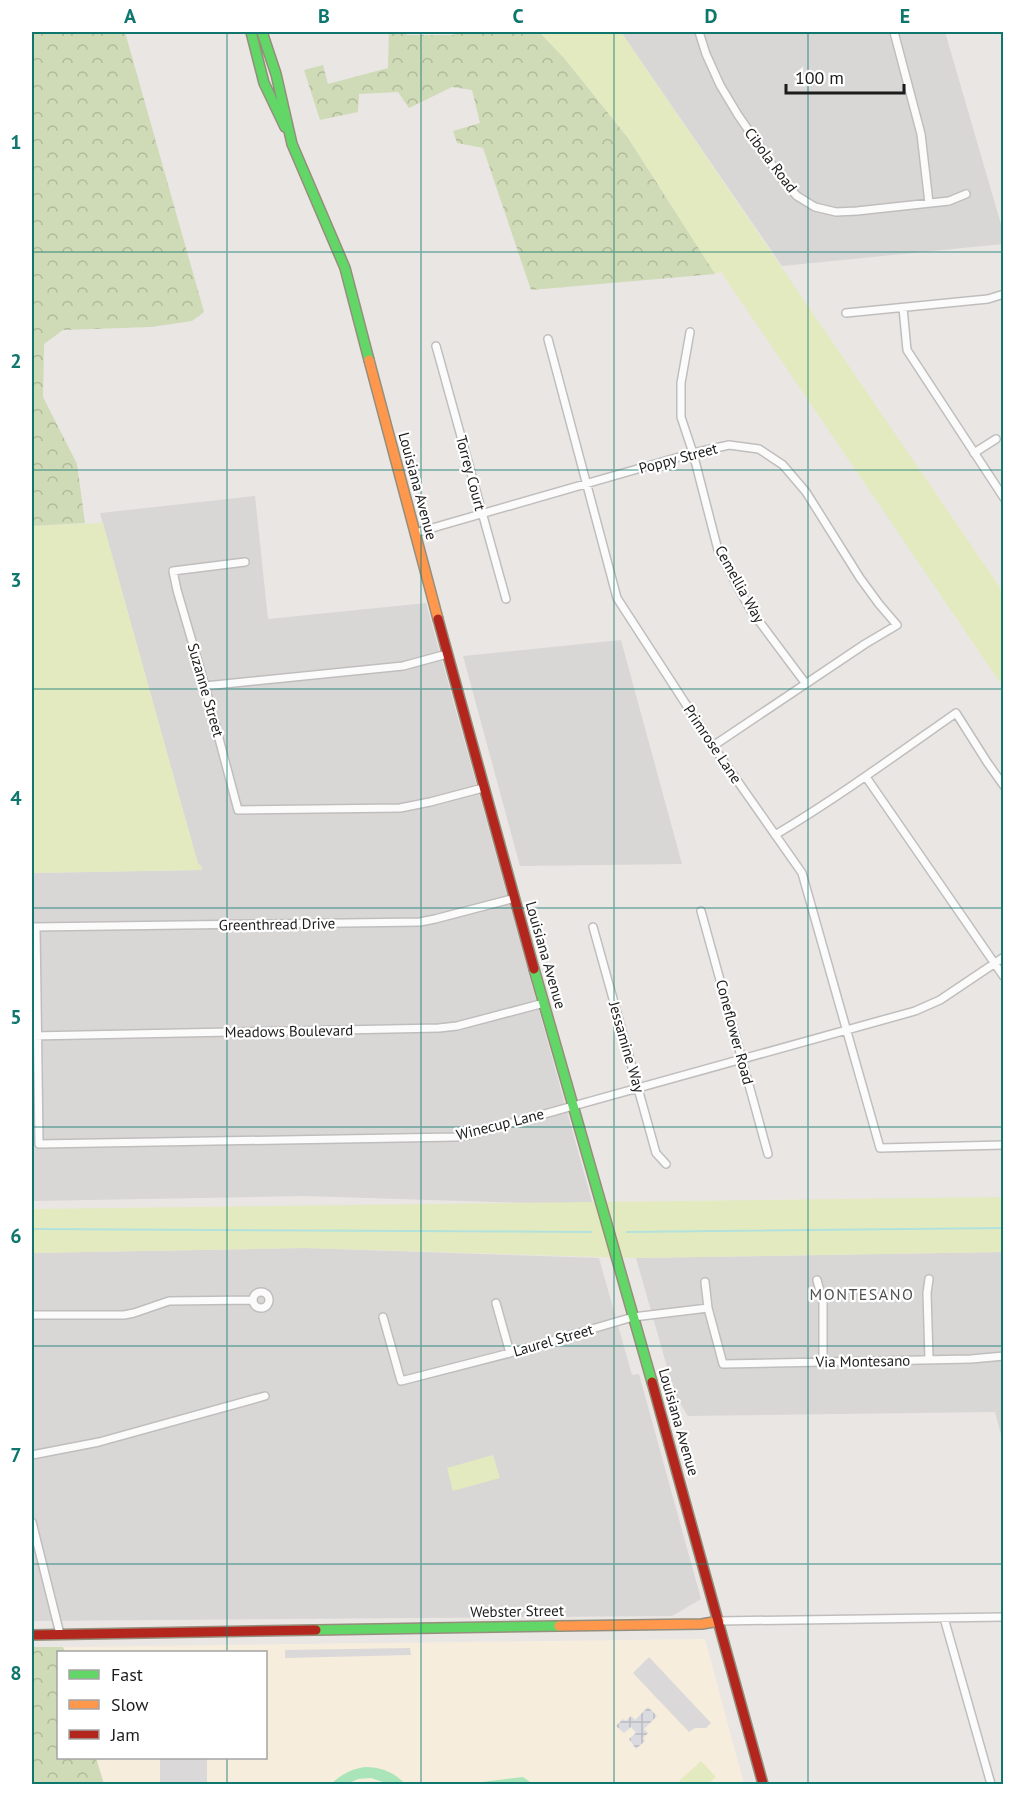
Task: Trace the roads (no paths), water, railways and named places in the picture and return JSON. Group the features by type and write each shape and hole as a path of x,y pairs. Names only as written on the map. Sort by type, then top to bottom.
{"street":[{"name":"Louisiana Avenue","path":"251,32 264,83 290,137"},
{"name":"Louisiana Avenue","path":"262,32 276,74 292,144 345,268 483,788 719,1621 763,1785"},
{"name":"Cibola Road","path":"699,32 711,64 732,105 784,182 797,196 815,207 836,212 856,211 949,201 966,194"},
{"path":"894,32 921,134 929,203"},
{"path":"846,313 988,299 1004,294"},
{"path":"903,308 907,350 1004,498"},
{"name":"Cemellia Way","path":"690,332 681,383 681,417 693,453 718,550 750,609 806,684"},
{"name":"Primrose Lane","path":"548,339 617,598 713,746 802,873 880,1148 1004,1146"},
{"name":"Torrey Court","path":"436,346 506,599"},
{"path":"974,453 996,439"},
{"name":"Poppy Street","path":"415,533 693,453 729,445 759,449 783,465 806,492 860,578 897,625 806,684"},
{"name":"Suzanne Street","path":"245,562 173,571 238,810 400,808 483,788"},
{"path":"205,686 402,666 447,654"},
{"path":"713,746 806,684"},
{"path":"775,835 866,777 956,713 1004,786"},
{"path":"866,777 1004,977"},
{"name":"Greenthread Drive","path":"35,1036 34,927 420,921 515,898"},
{"name":"Coneflower Road","path":"701,911 768,1154"},
{"name":"Jessamine Way","path":"593,927 656,1153 666,1164"},
{"name":"Winecup Lane","path":"35,1036 39,1144 456,1137 928,1006 1004,957"},
{"name":"Meadows Boulevard","path":"35,1036 439,1028 457,1026 544,1003"},
{"path":"929,1279 927,1293 929,1359"},
{"path":"817,1280 823,1302 823,1361"},
{"path":"705,1282 708,1308"},
{"path":"32,1315 124,1315 169,1301 253,1300"},
{"path":"495,1303 510,1353"},
{"name":"Laurel Street","path":"383,1317 401,1381 510,1353 633,1317 708,1308"},
{"name":"Via Montesano","path":"708,1308 723,1364 1004,1356"},
{"path":"32,1455 99,1442 265,1396"},
{"path":"32,1522 60,1634"},
{"name":"Webster Street","path":"32,1635 1004,1617"},
{"path":"944,1618 991,1785"}],"waterway":[{"path":"627,1232 1004,1228"},
{"path":"32,1229 591,1232"}],"district":[{"name":"MONTESANO","path":"862,1294"}]}
